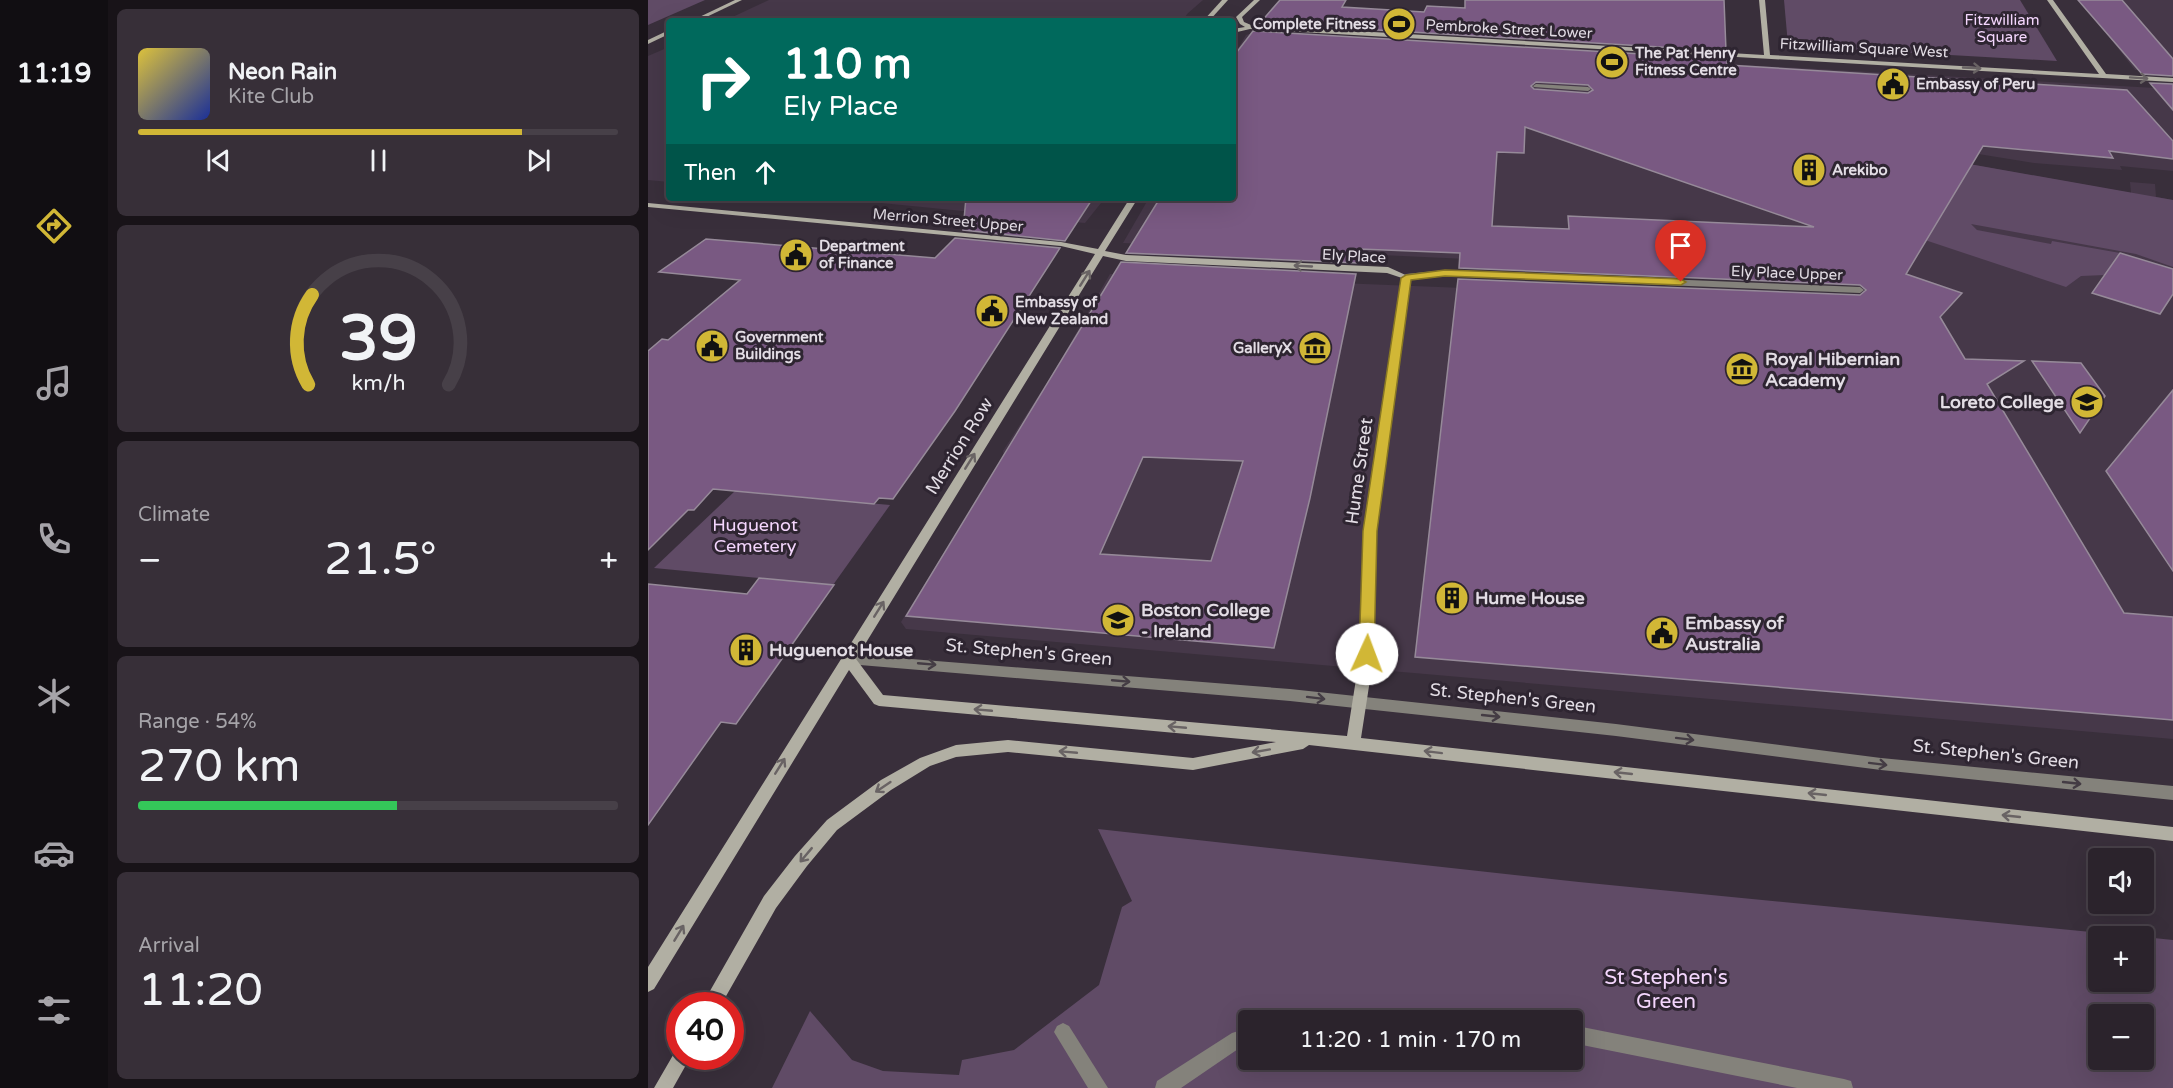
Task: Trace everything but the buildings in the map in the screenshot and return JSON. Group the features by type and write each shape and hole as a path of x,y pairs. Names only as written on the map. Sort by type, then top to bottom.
{"main road":[{"path":"700,18 739,0"},
{"path":"1209,18 1225,0"},
{"path":"1250,27 1242,23 1239,17 1257,0"},
{"path":"1762,0 1767,56"},
{"path":"2050,0 2104,76"},
{"name":"Pembroke Street Lower","path":"1236,30 1250,27 1767,56"},
{"path":"648,42 666,33"},
{"name":"Fitzwilliam Square West","path":"1767,56 2173,80"},
{"name":"Merrion Row","path":"848,659 1132,201"},
{"name":"Merrion Street Upper","path":"648,205 1061,244 1101,253"},
{"name":"Ely Place","path":"1101,253 1125,258 1388,270 1406,278"},
{"name":"Hume Street","path":"1353,743 1367,654 1370,531 1406,278"},
{"path":"648,983 848,659 879,700 1353,743 2173,834"},
{"path":"718,992 770,902 832,825 886,785 925,762 956,751 1008,746 1193,764 1319,740"},
{"path":"663,1088 674,1070"}],"street":[{"path":"1536,86 1588,89"},
{"name":"Ely Place","path":"1406,278 1445,273 1640,280"},
{"name":"Ely Place Upper","path":"1640,280 1860,290"},
{"name":"St. Stephen's Green","path":"848,659 1278,694 1616,729 1881,764 2173,793"},
{"path":"1063,1032 1099,1088"},
{"path":"1583,1036 1844,1088"},
{"path":"1164,1088 1238,1039"}],"shaded area":[{"path":"769,0 1203,0 1185,18 730,18"},
{"path":"2080,0 2173,0 2173,72 2135,70"},
{"path":"1246,35 2173,89 2173,171 2120,166 2122,170 2034,163 1966,152 1941,159 2131,193 2130,182 2155,184 2156,197 2173,200 2173,739 906,629 901,622 1004,456 1003,451 1055,370 1110,274 1867,304 1854,277 1123,243 1147,201 1236,201 1236,52"},
{"path":"666,48 666,182 648,180 648,56"},
{"path":"861,201 1103,201 1085,223"}],"green space":[{"path":"648,0 705,0 648,25"},
{"name":"Fitzwilliam Square","path":"1784,0 2020,0 2057,61 1791,46 1788,45"},
{"path":"1941,159 2173,200 2173,267 2136,254 1971,224 1977,230 2051,244 2052,241 2120,253 2105,275 2081,276 2066,287 1925,240"},
{"name":"Huguenot Cemetery","path":"735,491 890,505 833,585 654,568"},
{"name":"St Stephen's Green","path":"1098,829 1579,882 2088,932 2088,992 2154,992 2154,938 2173,940 2173,1088 772,1088 810,1011 852,1060 883,1071 959,1075 962,1060 1014,1050 1099,985 1122,907 1132,901"}],"place":[{"name":"Complete Fitness","path":"1399,24"},
{"name":"The Pat Henry Fitness Centre","path":"1612,62"},
{"name":"Embassy of Peru","path":"1893,84"},
{"name":"Arekibo","path":"1809,170"},
{"name":"Department of Finance","path":"796,255"},
{"name":"Embassy of New Zealand","path":"992,311"},
{"name":"Government Buildings","path":"712,346"},
{"name":"GalleryX","path":"1315,348"},
{"name":"Royal Hibernian Academy","path":"1742,369"},
{"name":"Loreto College","path":"2087,402"},
{"name":"Hume House","path":"1452,598"},
{"name":"Boston College - Ireland","path":"1118,620"},
{"name":"Embassy of Australia","path":"1662,633"},
{"name":"Huguenot House","path":"746,650"}],"route":[{"path":"1367,654 1370,531 1406,278 1445,273 1681,282"}]}
